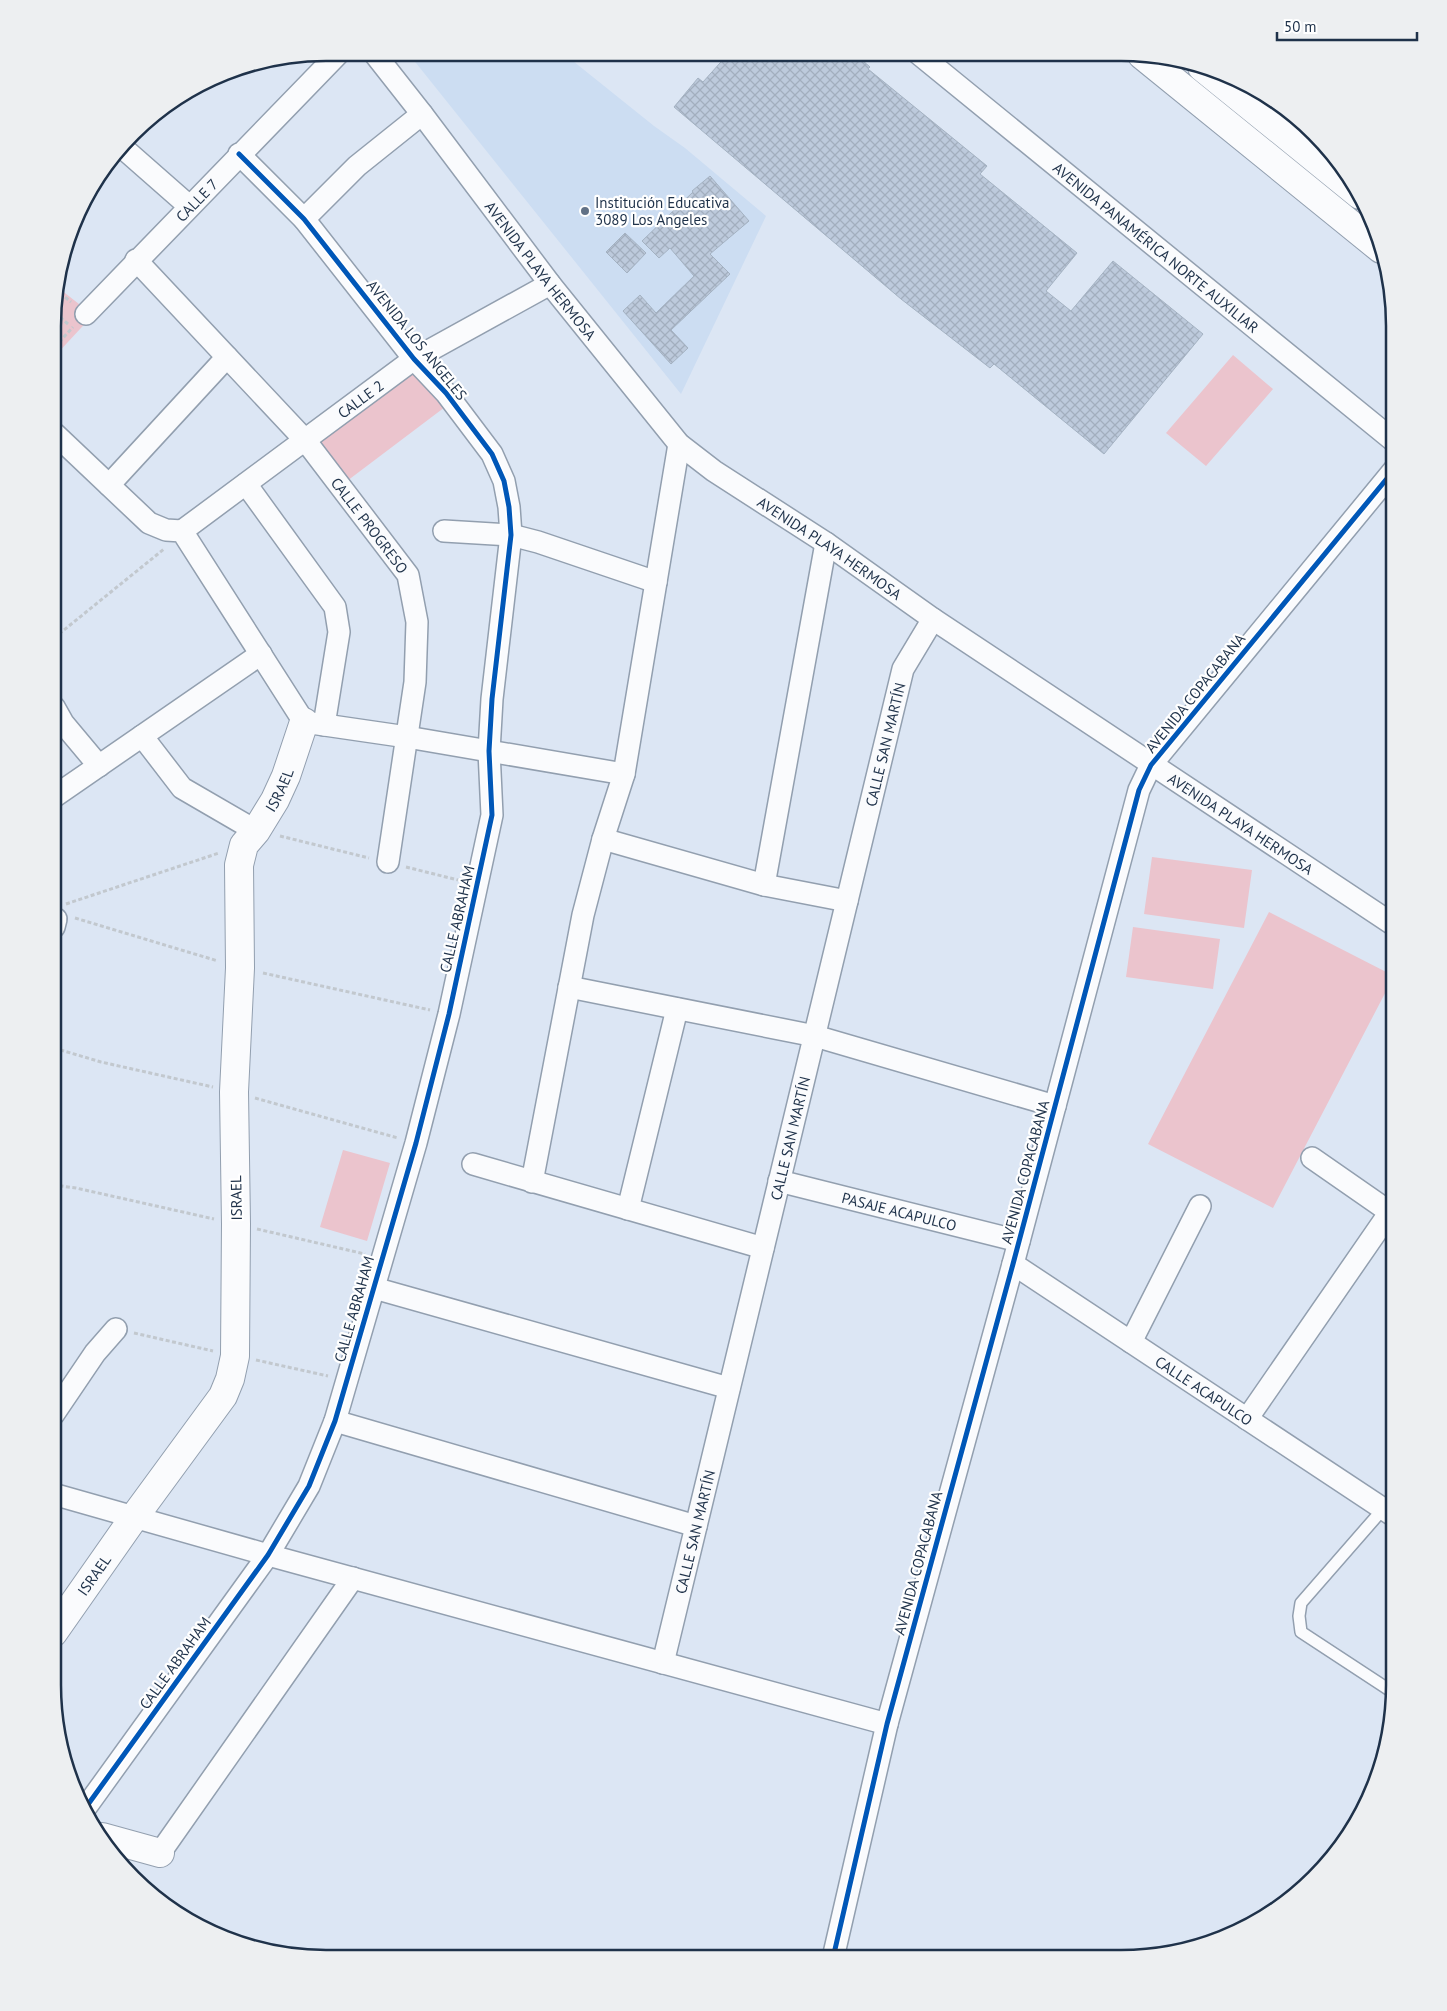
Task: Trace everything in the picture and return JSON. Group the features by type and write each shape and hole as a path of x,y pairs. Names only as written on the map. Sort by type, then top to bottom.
{"main road":[{"path":"1153,64 1372,242"},
{"path":"1220,80 1325,157"},
{"name":"ISRAEL","path":"61,1622 223,1396 230,1378 236,1356 234,1092 240,968 240,865 250,838 275,800 314,723"},
{"path":"111,1840 160,1853"}],"street":[{"name":"CALLE 7","path":"79,321 330,61"},
{"name":"AVENIDA PLAYA HERMOSA","path":"380,61 550,284 679,444 714,471 826,543 933,618 1386,920"},
{"name":"AVENIDA PANAMÉRICA NORTE AUXILIAR","path":"928,61 1386,434"},
{"path":"304,219 357,166 422,114"},
{"path":"127,151 189,206"},
{"name":"AVENIDA LOS ANGELES","path":"240,154 304,219 414,359 446,393 492,454 504,481 511,535 492,699 489,751"},
{"name":"CALLE PROGRESO","path":"136,260 305,440 408,575 417,622 415,682 388,862"},
{"name":"CALLE 2","path":"182,531 414,359 550,284"},
{"path":"109,485 227,357"},
{"path":"61,440 149,523 166,530 182,531 261,654 314,723 624,774"},
{"path":"532,1182 583,915 603,839 624,774 679,444"},
{"name":"AVENIDA COPACABANA","path":"835,1950 887,1724 1020,1242 1139,790 1152,765 1386,480"},
{"path":"246,484 335,607 338,632 314,723"},
{"path":"444,531 511,535 538,542 656,582"},
{"path":"764,885 826,543"},
{"name":"CALLE SAN MARTÍN","path":"663,1663 903,669 933,618"},
{"path":"61,792 261,654"},
{"path":"61,719 99,766"},
{"path":"142,736 182,788 250,838"},
{"name":"CALLE ABRAHAM","path":"89,1803 268,1555 309,1486 335,1421 418,1134 449,1014 492,815 489,751"},
{"path":"603,839 764,885 847,901"},
{"path":"569,987 815,1036 1056,1106"},
{"path":"628,1209 678,1009"},
{"path":"1312,1158 1386,1210"},
{"path":"473,1164 763,1248"},
{"name":"PASAJE ACAPULCO","path":"779,1181 1020,1242"},
{"path":"1131,1342 1200,1206"},
{"path":"1248,1419 1386,1223"},
{"name":"CALLE ACAPULCO","path":"1013,1264 1248,1419 1386,1504"},
{"path":"374,1288 729,1388"},
{"path":"61,1403 95,1353 116,1329"},
{"path":"335,1421 696,1526"},
{"path":"61,1496 268,1555 887,1724"},
{"path":"160,1853 354,1578"}],"lane":[{"path":"1386,1510 1300,1603 1299,1616 1301,1632 1386,1688"}],"path":[{"path":"61,340 79,321 62,315"},
{"path":"61,632 165,548 182,531"},
{"path":"61,916 250,838"}],"shaded area":[{"path":"414,61 573,61 654,126 685,148 766,216 681,394"},
{"path":"64,292 93,315 61,350"},
{"path":"1233,355 1273,389 1206,466 1166,433"},
{"path":"409,372 422,372 449,404 347,481 317,441"},
{"path":"1152,857 1252,870 1244,928 1144,914"},
{"path":"1269,912 1386,972 1386,991 1273,1208 1148,1144"},
{"path":"1133,927 1220,939 1213,989 1126,977"},
{"path":"343,1150 390,1163 367,1241 320,1227"}],"building":[{"path":"722,61 863,61 870,67 868,69 987,166 980,174 1077,253 1046,291 1071,311 1113,261 1203,334 1104,454 994,364 990,368 901,299 674,107 698,78 703,82"},
{"path":"710,176 749,221 710,254 730,274 671,330 688,348 671,364 623,311 640,295 656,313 694,276 670,248 659,258 642,241 692,191"},
{"path":"625,233 646,253 627,273 606,252"}],"cycle path":[{"path":"89,1803 268,1555 309,1486 335,1421 416,1143 449,1014 492,815 489,751 492,699 511,535 509,507 504,481 492,454 446,393 414,359 304,219 239,154"},
{"path":"835,1950 887,1724 1013,1264 1139,790 1151,765 1386,480"}],"place":[{"name":"Institución Educativa 3089 Los Angeles","path":"585,211"}]}
